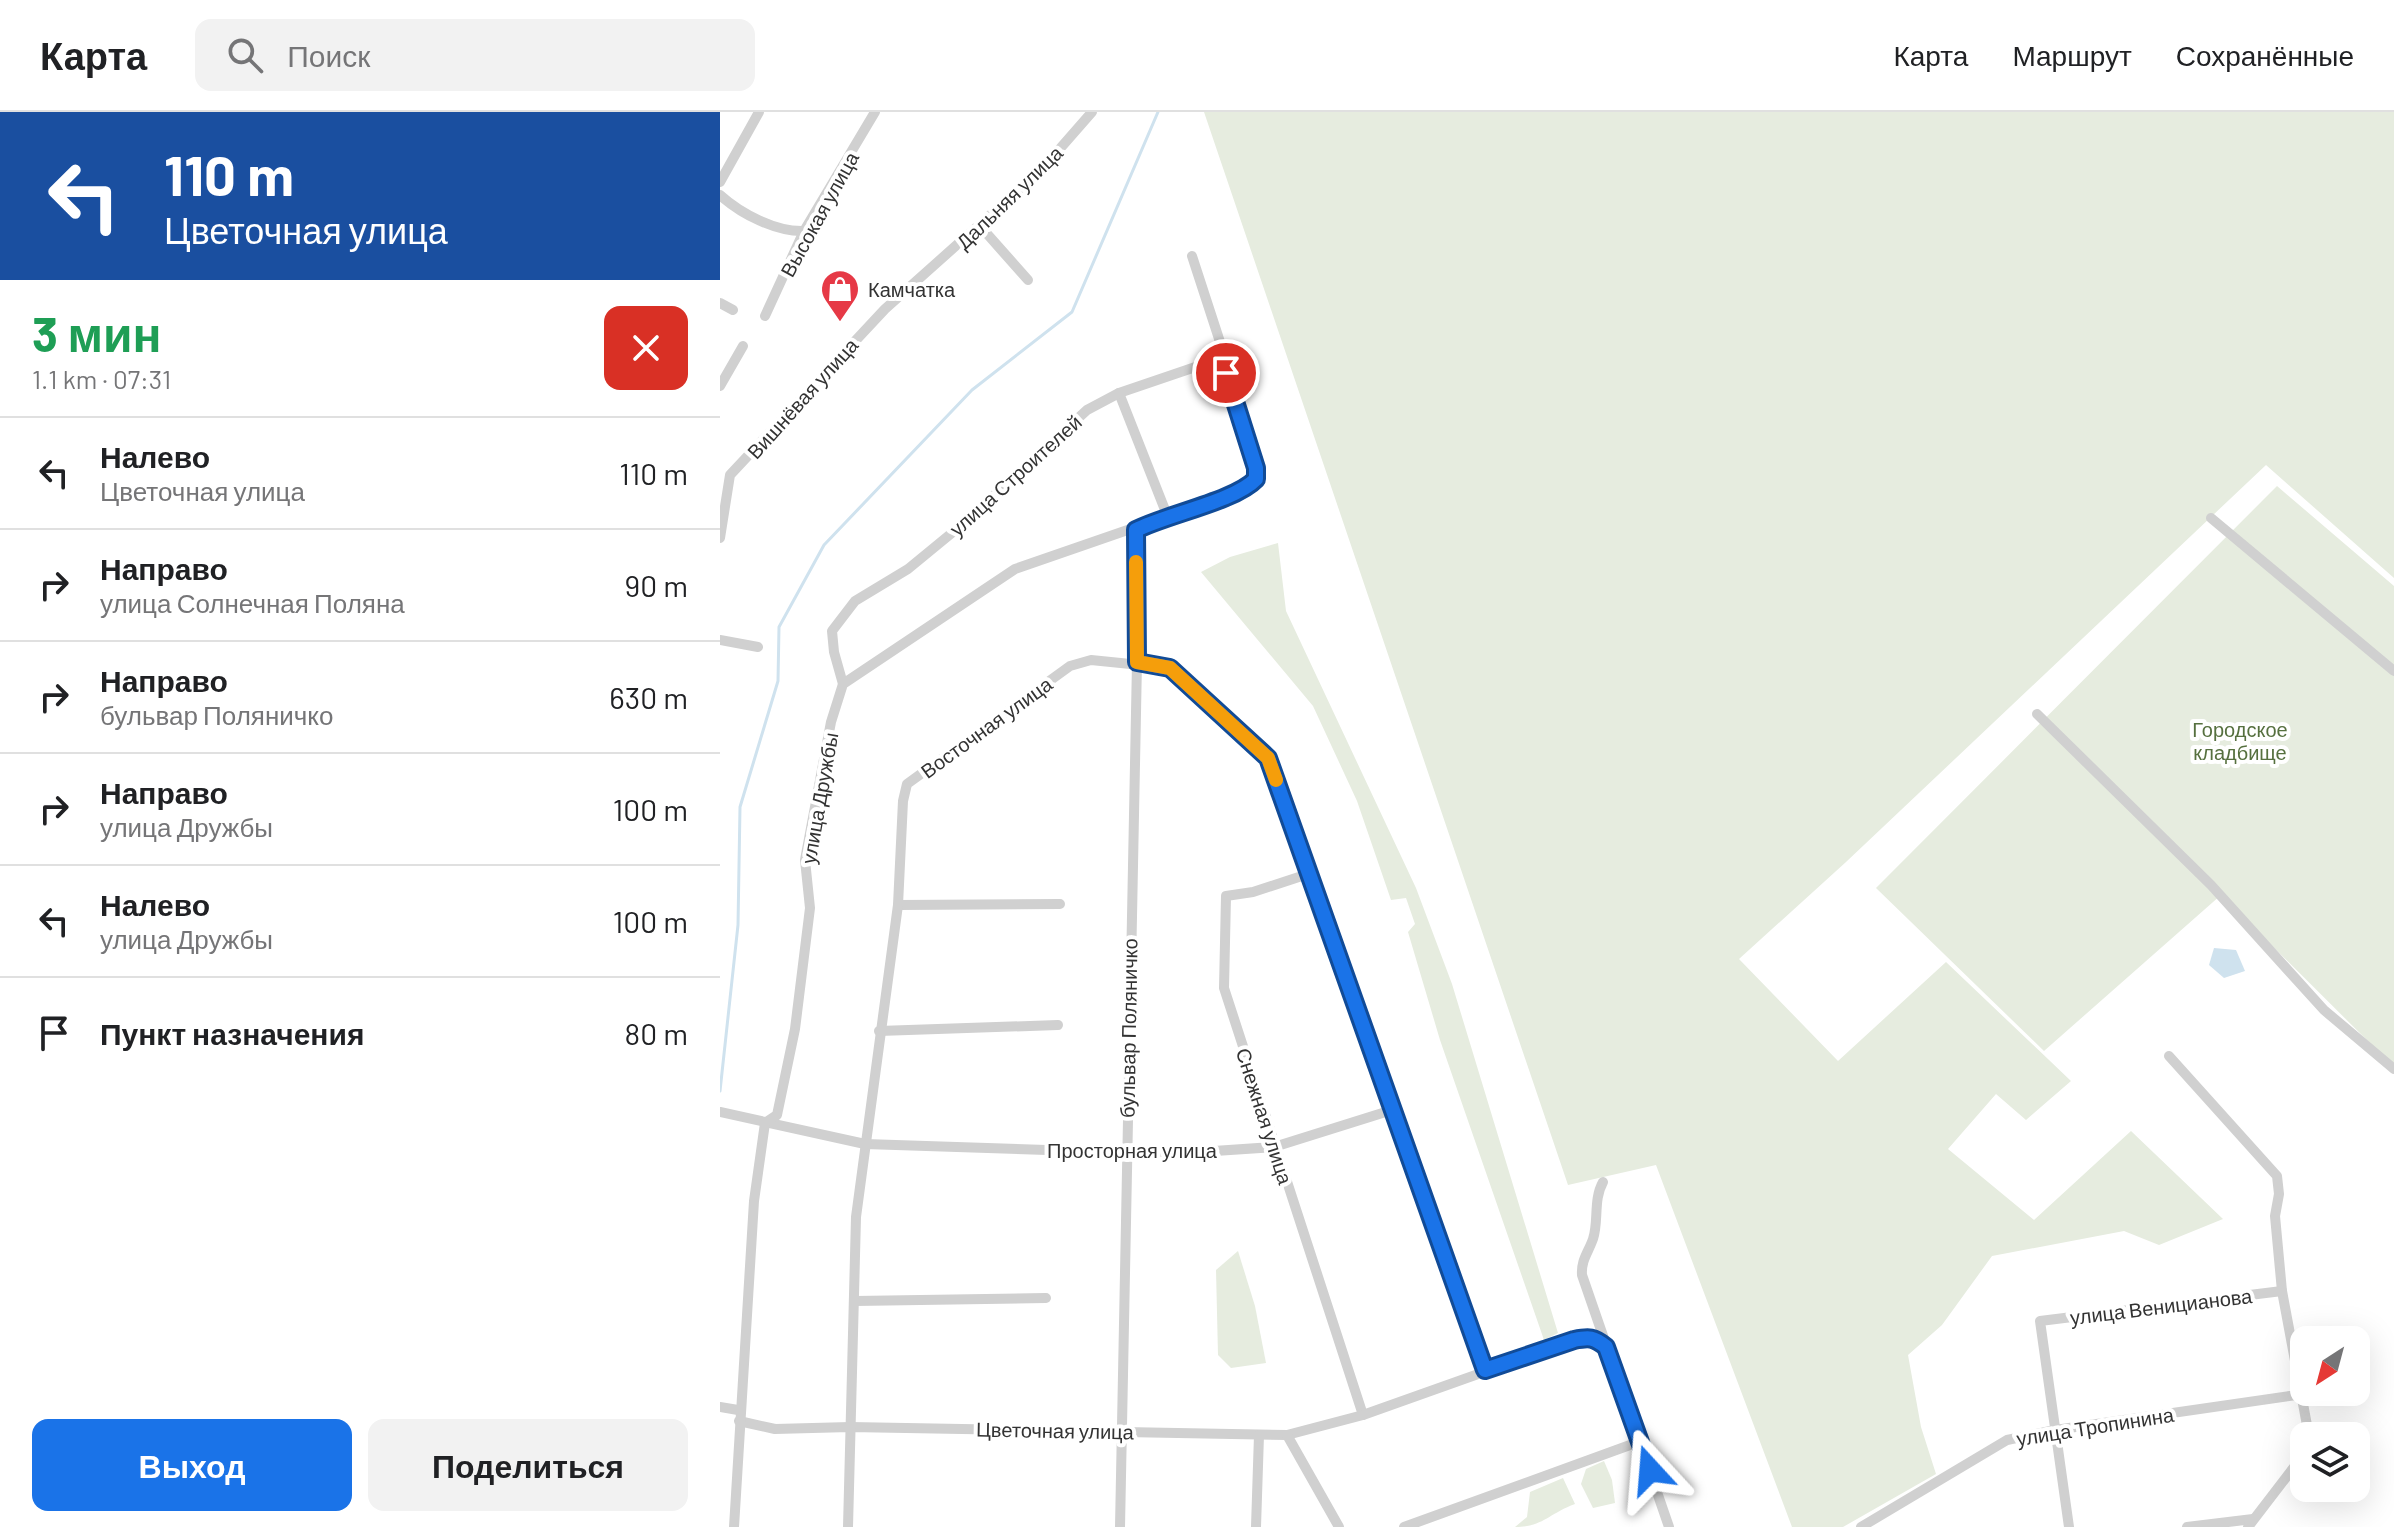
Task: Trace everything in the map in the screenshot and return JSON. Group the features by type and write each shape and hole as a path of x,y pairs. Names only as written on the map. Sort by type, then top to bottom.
{"street":[{"path":"720,182 759,112"},
{"name":"Высокая улица","path":"765,316 804,231 875,112"},
{"name":"Дальняя улица","path":"885,309 981,227 1043,168 1092,112"},
{"path":"720,195 786,232 804,231"},
{"path":"981,227 1028,280"},
{"name":"улица Строителей","path":"843,684 832,631 855,601 908,569 964,523 1087,410 1119,393 1213,361 1220,354 1221,345 1192,256"},
{"path":"720,303 733,310"},
{"name":"Вишнёвая улица","path":"720,538 725,475 885,309"},
{"path":"720,386 743,346"},
{"path":"843,684 1015,569 1136,530 1167,515 1246,489 1256,479 1256,468 1226,373"},
{"path":"1119,393 1167,515"},
{"path":"2211,518 2394,671"},
{"name":"бульвар Поляничко","path":"1120,1527 1137,662 1136,530"},
{"path":"720,640 758,647"},
{"name":"Восточная улица","path":"848,1527 856,1217 898,905 903,801 907,784 1070,666 1091,660 1137,662 1170,668 1268,758 1485,1370"},
{"name":"улица Дружбы","path":"734,1527 754,1201 765,1123 777,1115 795,1029 810,908 805,860 831,722 843,684"},
{"path":"2037,714 2211,885 2324,1010 2394,1069"},
{"name":"Снежная улица","path":"1311,873 1253,892 1226,896 1224,988 1363,1415"},
{"path":"898,905 1060,904"},
{"path":"879,1031 1058,1025"},
{"path":"2169,1056 2277,1176 2279,1194 2275,1216 2282,1291 2290,1330"},
{"name":"Просторная улица","path":"720,1112 865,1144 1170,1154 1274,1147 1392,1110"},
{"path":"1603,1182 1598,1190 1594,1238 1581,1262 1582,1275 1669,1527"},
{"name":"улица Веницианова","path":"2055,1430 2040,1321 2282,1291"},
{"path":"855,1301 1046,1298"},
{"name":"Цветочная улица","path":"720,1407 775,1429 1123,1430 1287,1435 1363,1415 1485,1370 1589,1337 1606,1347"},
{"name":"улица Тропинина","path":"1861,1527 2007,1440 2055,1430 2290,1396"},
{"path":"2055,1430 2069,1527"},
{"path":"1256,1527 1259,1435"},
{"path":"1287,1435 1339,1527"},
{"path":"1404,1527 1641,1441"},
{"path":"2187,1527 2250,1523 2290,1472"}],"green space":[{"path":"1204,112 2394,112 2394,578 2266,465 1846,862 1739,959 1838,1061 1946,962 2071,1081 2026,1120 1996,1094 1948,1149 2034,1220 2131,1131 2223,1219 2159,1245 2124,1231 1992,1256 1942,1325 1908,1355 1921,1427 1936,1474 1843,1527 1792,1527 1656,1165 1568,1185"},
{"name":"Городское кладбище","path":"2277,486 2394,586 2394,1067 2221,895 2044,1051 1876,888"},
{"path":"1278,543 1286,611 1416,888 1452,984 1558,1333 1544,1340 1440,1040 1408,932 1415,924 1406,898 1391,900 1357,801 1313,706 1201,572 1230,557"},
{"path":"1238,1251 1255,1306 1266,1363 1231,1368 1218,1355 1216,1270"},
{"path":"1604,1461 1612,1480 1615,1503 1593,1508 1581,1484 1586,1469"},
{"path":"1563,1478 1575,1504 1539,1522 1515,1527 1527,1517 1530,1492"}],"water":[{"path":"2214,948 2236,950 2245,971 2224,978 2209,965"}],"waterway":[{"path":"720,1091 738,925 740,807 778,681 779,627 824,545 972,390 1072,312 1158,112"}],"slow traffic":[{"path":"1136,562 1137,662 1170,668 1268,758 1276,780"}],"place":[{"name":"Камчатка","path":"840,323"}],"route":[{"path":"1226,373 1256,468 1256,479 1246,489 1167,515 1136,530 1137,662 1170,668 1268,758 1485,1370 1574,1340 1589,1337 1598,1341 1606,1347 1650,1470"}]}
